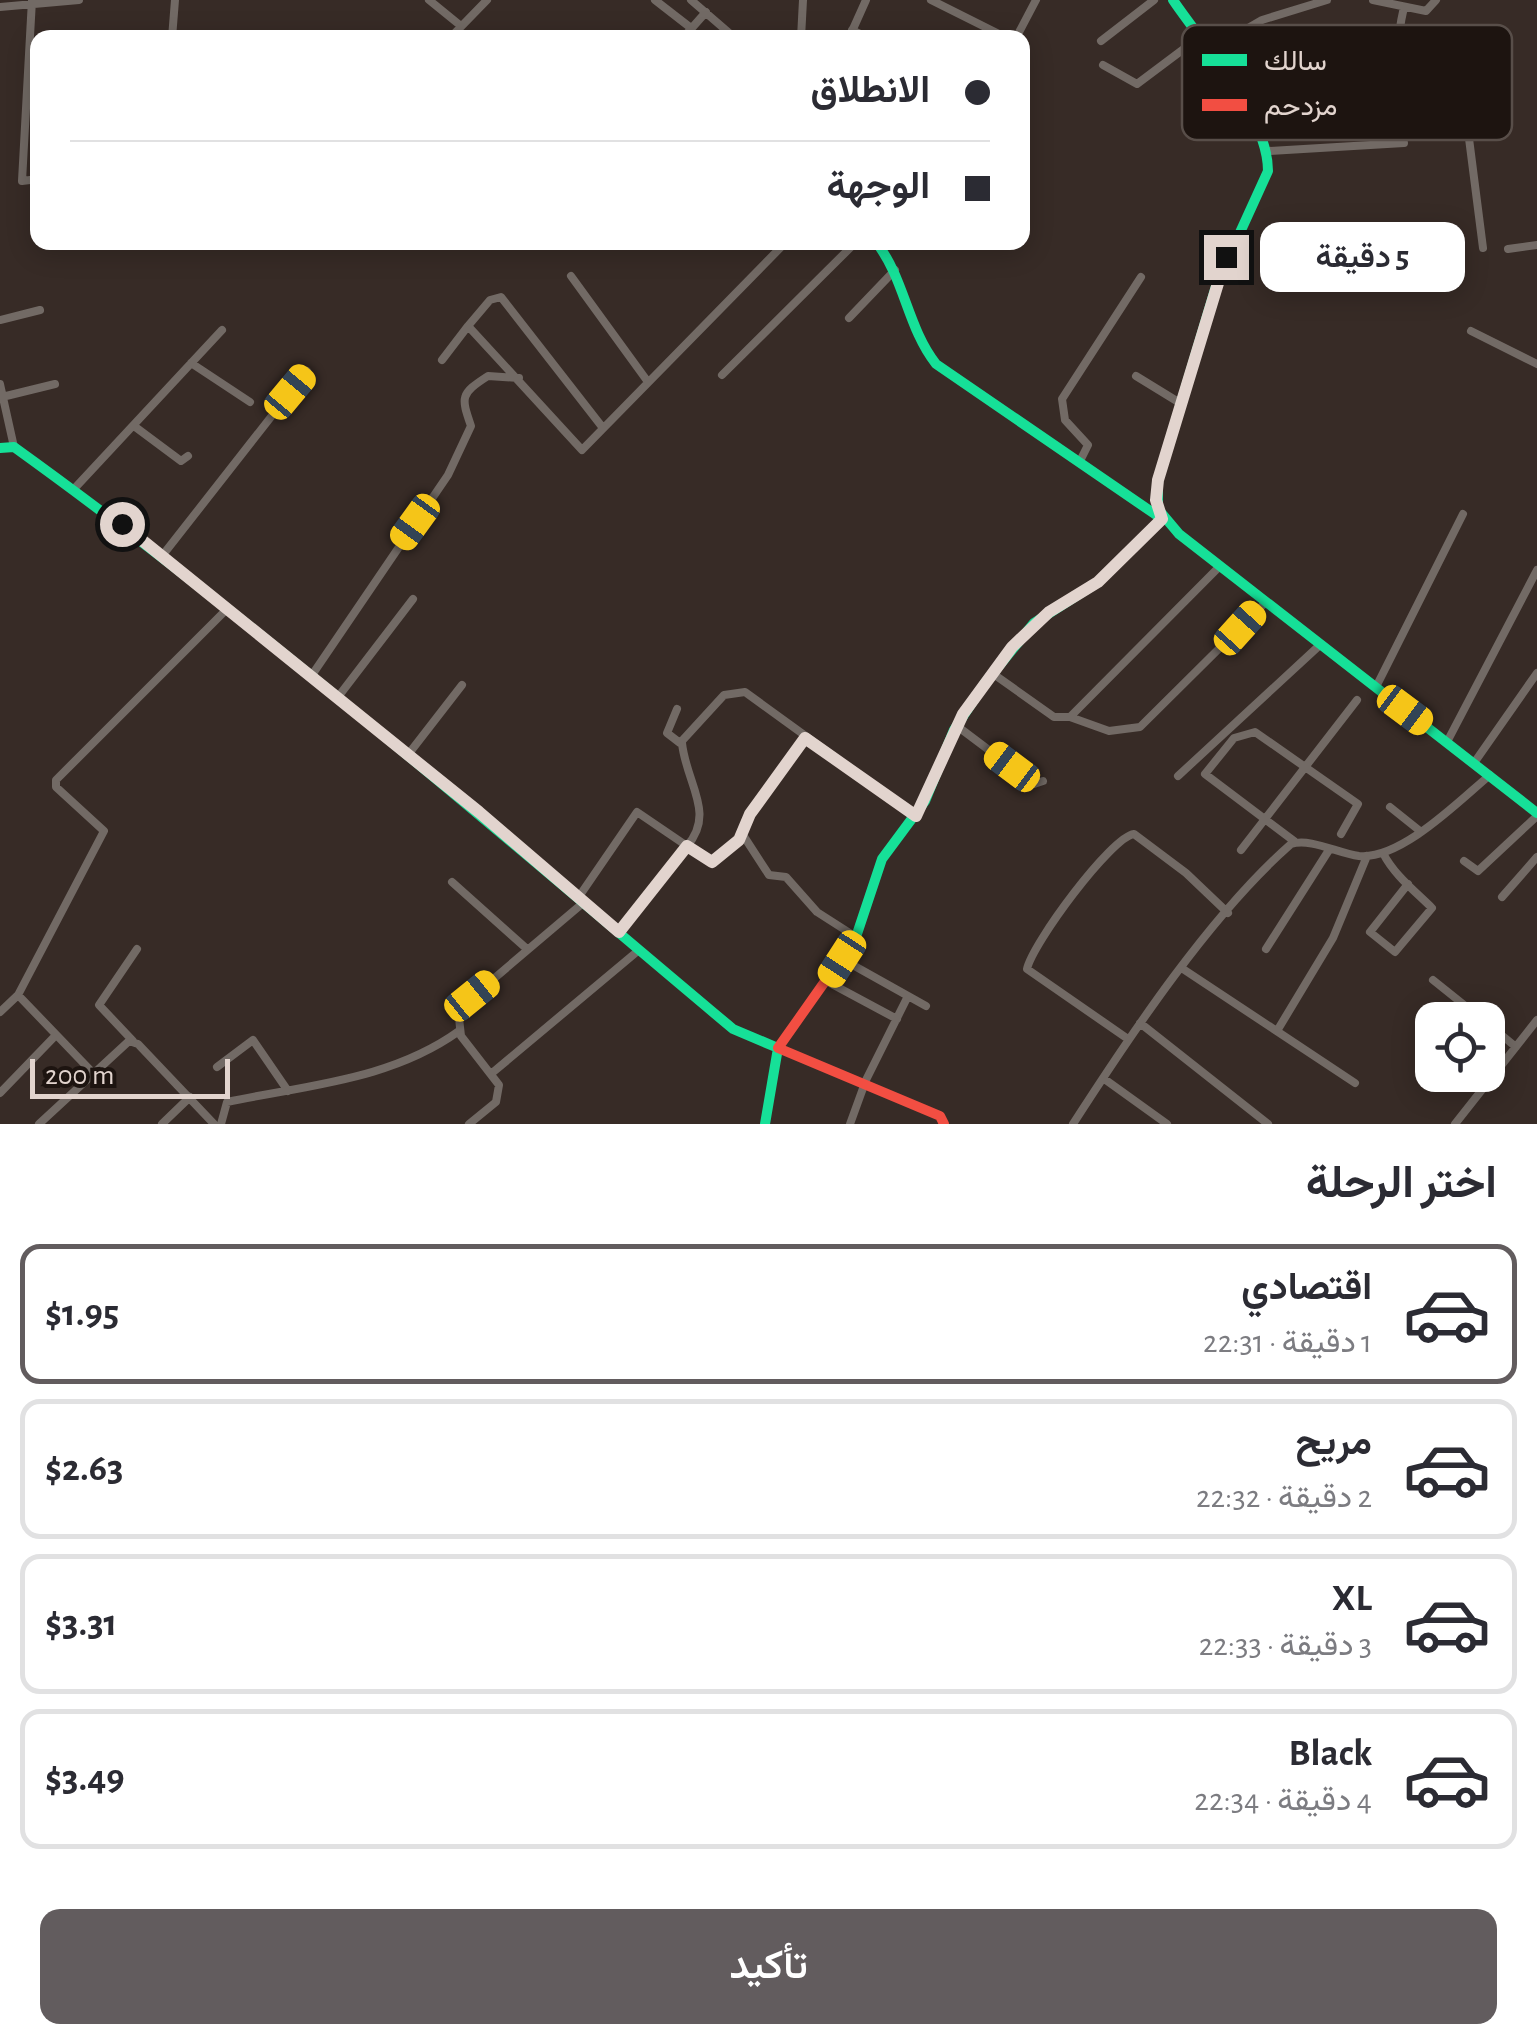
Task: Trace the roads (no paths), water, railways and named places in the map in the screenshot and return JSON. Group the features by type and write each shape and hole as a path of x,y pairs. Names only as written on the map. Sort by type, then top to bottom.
{"street":[{"path":"0,7 79,0"},
{"path":"173,30 175,0"},
{"path":"429,0 461,26"},
{"path":"457,30 487,0"},
{"path":"655,0 691,28 706,12"},
{"path":"691,0 726,30"},
{"path":"801,30 803,0"},
{"path":"853,30 866,0"},
{"path":"931,0 991,30"},
{"path":"1020,30 1036,0"},
{"path":"1101,40 1154,0"},
{"path":"1173,0 1188,25"},
{"path":"1256,25 1272,16 1326,0"},
{"path":"1373,0 1426,11 1436,0"},
{"path":"30,30 32,3"},
{"path":"1400,25 1404,7"},
{"path":"30,38 22,180 30,180"},
{"path":"1104,65 1137,84 1182,50"},
{"path":"1162,519 1156,491 1180,403 1226,257 1265,182 1268,151 1262,140"},
{"path":"1469,140 1483,248"},
{"path":"1268,151 1404,143"},
{"path":"1508,249 1537,245"},
{"path":"468,326 520,378 582,450 777,250"},
{"path":"722,374 848,250"},
{"path":"881,250 895,270 906,313 925,353 960,384 1162,519 1537,814 1478,871 1464,861"},
{"path":"849,318 895,270"},
{"path":"571,276 648,382"},
{"path":"1080,461 1088,445 1064,420 1062,399 1141,277"},
{"path":"442,360 490,300 501,297 603,428"},
{"path":"0,320 40,310"},
{"path":"73,490 222,330"},
{"path":"1471,331 1537,364"},
{"path":"191,363 250,402"},
{"path":"162,556 307,372"},
{"path":"312,676 448,475 470,426 462,405 464,397 488,376 520,378"},
{"path":"1136,376 1180,403"},
{"path":"0,384 14,447"},
{"path":"2,397 56,384"},
{"path":"134,426 171,457 181,461 188,456"},
{"path":"0,448 14,447 228,608 738,1033 940,1116 944,1124"},
{"path":"1376,688 1463,514"},
{"path":"765,1124 767,1092 778,1048 856,937 877,869 916,816 956,726 992,673 1034,623 1098,582 1162,519"},
{"path":"1070,716 1220,566"},
{"path":"1447,742 1537,570"},
{"path":"338,697 412,599"},
{"path":"992,673 1054,718 1070,716 1109,731 1140,726 1266,602"},
{"path":"0,1012 18,994 104,831 56,787 56,780 228,608"},
{"path":"1178,776 1321,644"},
{"path":"1474,763 1537,673"},
{"path":"407,756 462,684"},
{"path":"682,743 724,695 737,691 764,703 805,738 916,816"},
{"path":"1242,850 1357,700"},
{"path":"619,932 700,831 702,818 682,743 667,733 677,709"},
{"path":"956,726 1034,784 1043,780"},
{"path":"1341,834 1358,804 1255,732 1234,738 1205,770 1206,776 1294,842 1367,856 1383,853 1420,831 1490,776"},
{"path":"469,1124 496,1102 499,1085 459,1031 458,1009 581,900 639,811 712,862 742,835 750,814 805,738"},
{"path":"1390,807 1420,831"},
{"path":"1128,1039 1027,969 1069,901 1120,838 1134,834 1186,873 1228,913"},
{"path":"742,835 768,874 786,877 818,912 856,937"},
{"path":"1073,1124 1140,1023 1228,913 1294,842"},
{"path":"1266,949 1328,850"},
{"path":"1383,853 1432,911 1395,952 1370,932 1408,884"},
{"path":"1277,1031 1332,938 1367,856"},
{"path":"1502,896 1537,857"},
{"path":"452,882 528,949"},
{"path":"137,949 99,1005 214,1124"},
{"path":"492,1073 640,950"},
{"path":"842,959 926,1006"},
{"path":"1183,969 1355,1083"},
{"path":"1433,980 1460,1002"},
{"path":"828,982 897,1019"},
{"path":"18,994 93,1073"},
{"path":"850,1124 866,1080 908,996"},
{"path":"1455,1124 1537,1020"},
{"path":"1140,1023 1268,1124"},
{"path":"221,1124 227,1102 396,1064 432,1050 459,1031"},
{"path":"0,1093 56,1035"},
{"path":"1505,1038 1516,1047"},
{"path":"217,1067 253,1040 288,1091"},
{"path":"40,1124 126,1042 133,1041"},
{"path":"1103,1078 1167,1124"},
{"path":"162,1124 190,1096"}]}
